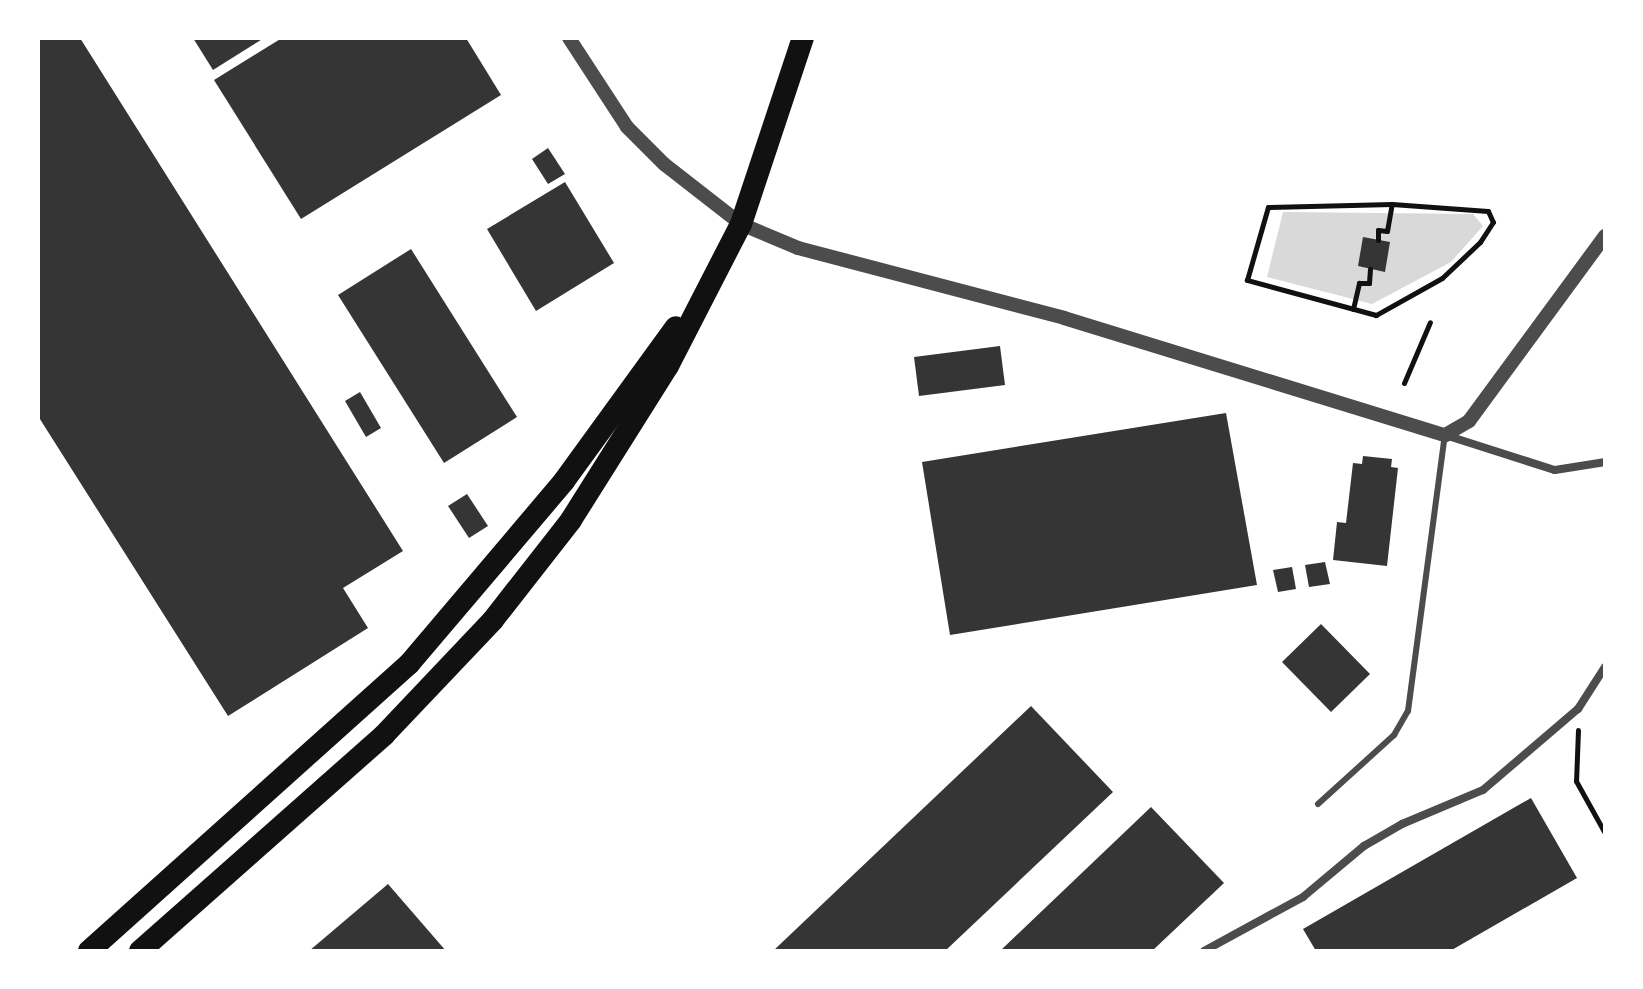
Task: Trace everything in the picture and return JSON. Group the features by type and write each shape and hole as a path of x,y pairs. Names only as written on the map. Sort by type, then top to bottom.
{"highway":[{"path":"140,951 333,783 493,620 609,466 741,224 803,38"},
{"path":"89,951 409,664 564,481 719,268"}],"street":[{"path":"569,38 627,127 664,164 741,224 798,248 1078,322 1555,470 1605,462"},
{"path":"1445,435 1469,421 1605,236"},
{"path":"1204,951 1303,897 1364,846 1402,824 1483,790 1578,709 1605,667"}],"lane":[{"path":"1318,804 1394,735 1408,711 1445,435"}],"path":[{"path":"1378,240 1378,230 1387,231 1392,204"},
{"path":"1392,204 1488,211 1493,222 1480,242 1442,278 1376,315 1353,309 1247,280 1258,228 1268,207 1392,204"},
{"path":"1353,309 1359,283 1369,283 1370,269"},
{"path":"1404,383 1430,322"},
{"path":"1578,709 1576,781 1605,833"}],"shaded area":[{"path":"1283,212 1473,214 1483,226 1451,262 1372,304 1267,277"}],"building":[{"path":"38,38 80,38 403,551 343,588 368,628 228,716 38,416"},
{"path":"193,38 264,38 213,70"},
{"path":"282,38 466,38 501,95 301,219 214,80"},
{"path":"548,148 565,174 548,184 532,159"},
{"path":"565,182 614,263 536,311 487,229"},
{"path":"1363,237 1390,242 1385,272 1358,266"},
{"path":"411,249 517,417 444,463 338,295"},
{"path":"1000,346 1005,385 919,396 914,357"},
{"path":"360,392 381,428 366,437 345,401"},
{"path":"1226,413 1257,585 950,635 922,462"},
{"path":"1363,456 1392,459 1391,467 1398,468 1387,566 1333,560 1337,522 1346,523 1353,463 1362,464"},
{"path":"467,494 488,526 469,538 448,506"},
{"path":"1325,562 1330,584 1309,587 1305,565"},
{"path":"1292,567 1296,589 1278,592 1273,570"},
{"path":"1321,624 1370,674 1331,712 1282,662"},
{"path":"1031,706 1113,792 945,951 773,951"},
{"path":"1531,798 1577,878 1450,951 1316,951 1303,929"},
{"path":"1151,807 1224,883 1152,951 1000,951"},
{"path":"388,884 446,951 309,951"}]}
